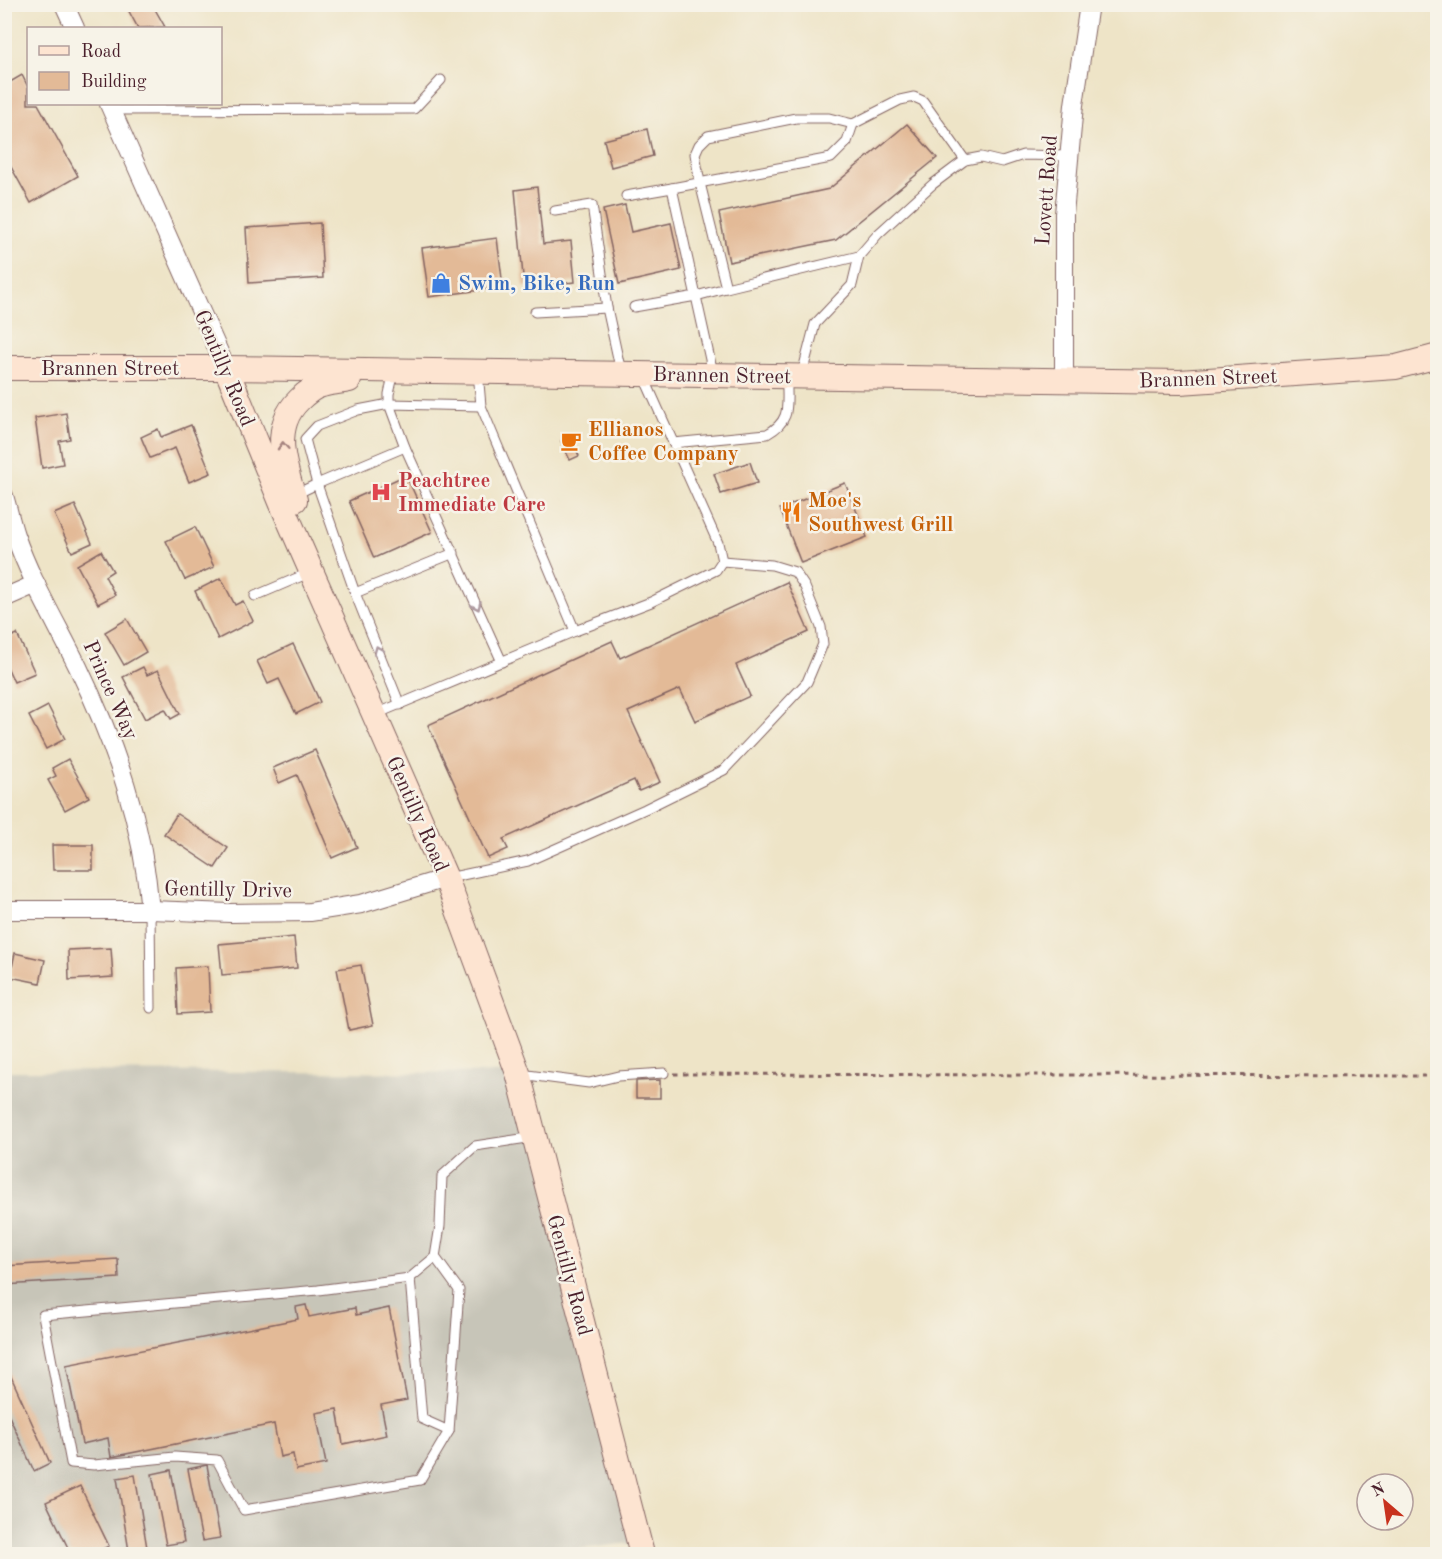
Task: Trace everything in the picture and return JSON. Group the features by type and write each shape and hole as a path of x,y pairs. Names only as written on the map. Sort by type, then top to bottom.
{"street":[{"path":"64,4 75,27"},
{"name":"Lovett Road","path":"1064,380 1064,214 1074,105 1089,4"},
{"name":"Gentilly Road","path":"110,107 226,368 311,572 446,878 518,1073 642,1554"},
{"name":"Brannen Street","path":"4,368 226,368 1180,382 1396,367 1437,356"},
{"path":"334,623 284,465 282,427 295,404 305,394 321,385 394,371"},
{"name":"Prince Way","path":"4,496 15,535 36,584 79,669 119,763 137,822 147,877 150,910"},
{"path":"4,598 36,584"},
{"name":"Gentilly Drive","path":"4,910 310,912 361,904 446,878"}],"lane":[{"path":"110,107 414,109 441,80"},
{"path":"726,288 695,154 699,145 708,136 796,118 828,118 853,124 900,100 914,97 923,100 965,160"},
{"path":"626,196 831,158 847,142 853,124"},
{"path":"673,443 767,434 779,428 786,418 794,376 815,324 852,285 859,256 878,234 933,184 965,160 981,157 1002,162 1023,155 1069,156"},
{"path":"672,188 714,375"},
{"path":"374,715 575,631 651,602 716,570 722,561 718,543 673,443 632,374 608,308 592,205 555,211"},
{"path":"634,307 696,296 859,256"},
{"path":"535,312 608,308"},
{"path":"394,371 389,404 405,447 502,662"},
{"path":"478,372 481,406 575,631"},
{"path":"400,705 355,593 317,484 305,439 317,426 358,410 389,404 481,406"},
{"path":"293,495 405,447"},
{"path":"355,593 454,553"},
{"path":"446,878 528,861 645,809 724,770 807,682 822,644 821,627 805,587 795,572 772,565 722,561"},
{"path":"255,596 311,572"},
{"path":"150,910 151,1008"},
{"path":"518,1073 589,1083 618,1076 664,1074"},
{"path":"435,1257 459,1290 449,1431 420,1480 244,1510 217,1460 175,1457 94,1465 71,1463 43,1316 318,1290 410,1278 435,1257 440,1226 442,1176 475,1146 534,1137"},
{"path":"410,1278 422,1419 449,1431"}],"path":[{"path":"664,1074 1437,1076"}],"shaded area":[{"path":"5,1071 518,1073 640,1542 534,1554 5,1554"}],"building":[{"path":"125,4 152,4 165,27 137,27"},
{"path":"22,75 27,85 27,105 39,105 78,176 31,203 5,156 5,85"},
{"path":"907,124 937,158 836,240 729,262 719,213 829,189"},
{"path":"647,129 653,156 611,167 604,140"},
{"path":"537,187 543,244 571,241 575,282 524,287 515,190"},
{"path":"625,205 631,232 671,223 681,270 619,284 603,210"},
{"path":"320,223 323,278 249,283 246,228"},
{"path":"497,238 503,287 429,297 422,248"},
{"path":"66,413 70,439 59,441 63,464 42,468 35,418"},
{"path":"191,425 211,473 189,482 175,448 150,458 141,437 158,429 161,437"},
{"path":"570,437 579,456 570,460 561,441"},
{"path":"750,462 757,483 721,494 714,474"},
{"path":"406,475 432,532 374,558 349,501"},
{"path":"845,483 867,537 801,563 780,509"},
{"path":"75,505 92,543 72,552 54,514"},
{"path":"195,527 214,567 185,580 166,541"},
{"path":"101,551 113,571 105,576 115,595 98,604 77,565"},
{"path":"221,578 235,605 243,601 253,621 218,639 195,591"},
{"path":"787,582 809,632 736,665 750,696 695,721 680,689 628,712 660,782 639,791 634,780 503,839 508,849 488,858 428,725 612,641 620,658"},
{"path":"127,619 146,652 124,665 105,632"},
{"path":"17,634 35,673 14,682 4,660 4,640"},
{"path":"293,644 320,702 296,714 279,679 268,684 257,661"},
{"path":"143,667 147,675 158,670 180,714 171,719 165,709 145,719 123,677"},
{"path":"48,706 65,739 46,749 29,716"},
{"path":"315,750 357,847 332,858 297,775 279,783 273,768"},
{"path":"68,759 89,797 65,810 48,780 56,776 52,768"},
{"path":"177,814 228,848 215,868 164,834"},
{"path":"52,845 93,845 93,870 53,870"},
{"path":"4,846 7,846 8,869 4,870"},
{"path":"294,937 297,968 222,975 219,944"},
{"path":"111,948 113,977 69,980 68,950"},
{"path":"15,953 45,960 40,983 10,977"},
{"path":"361,965 373,1025 349,1030 337,969"},
{"path":"208,966 210,1012 178,1014 176,968"},
{"path":"660,1080 660,1098 636,1098 636,1081"},
{"path":"118,1259 119,1278 4,1285 4,1266"},
{"path":"306,1305 309,1317 355,1308 356,1315 389,1308 407,1400 381,1405 387,1435 343,1444 337,1409 316,1413 326,1464 296,1470 293,1454 280,1457 274,1424 111,1457 108,1438 82,1444 66,1365 298,1319 296,1307"},
{"path":"4,1361 50,1463 34,1471 4,1405"},
{"path":"207,1465 220,1538 202,1541 188,1469"},
{"path":"171,1470 184,1542 166,1545 152,1474"},
{"path":"135,1475 147,1548 129,1551 117,1478"},
{"path":"80,1486 109,1546 92,1554 71,1554 46,1502"}],"place":[{"name":"Swim, Bike, Run","path":"441,283"},
{"name":"Ellianos Coffee Company","path":"571,441"},
{"name":"Peachtree Immediate Care","path":"381,492"},
{"name":"Moe's Southwest Grill","path":"791,512"}]}
